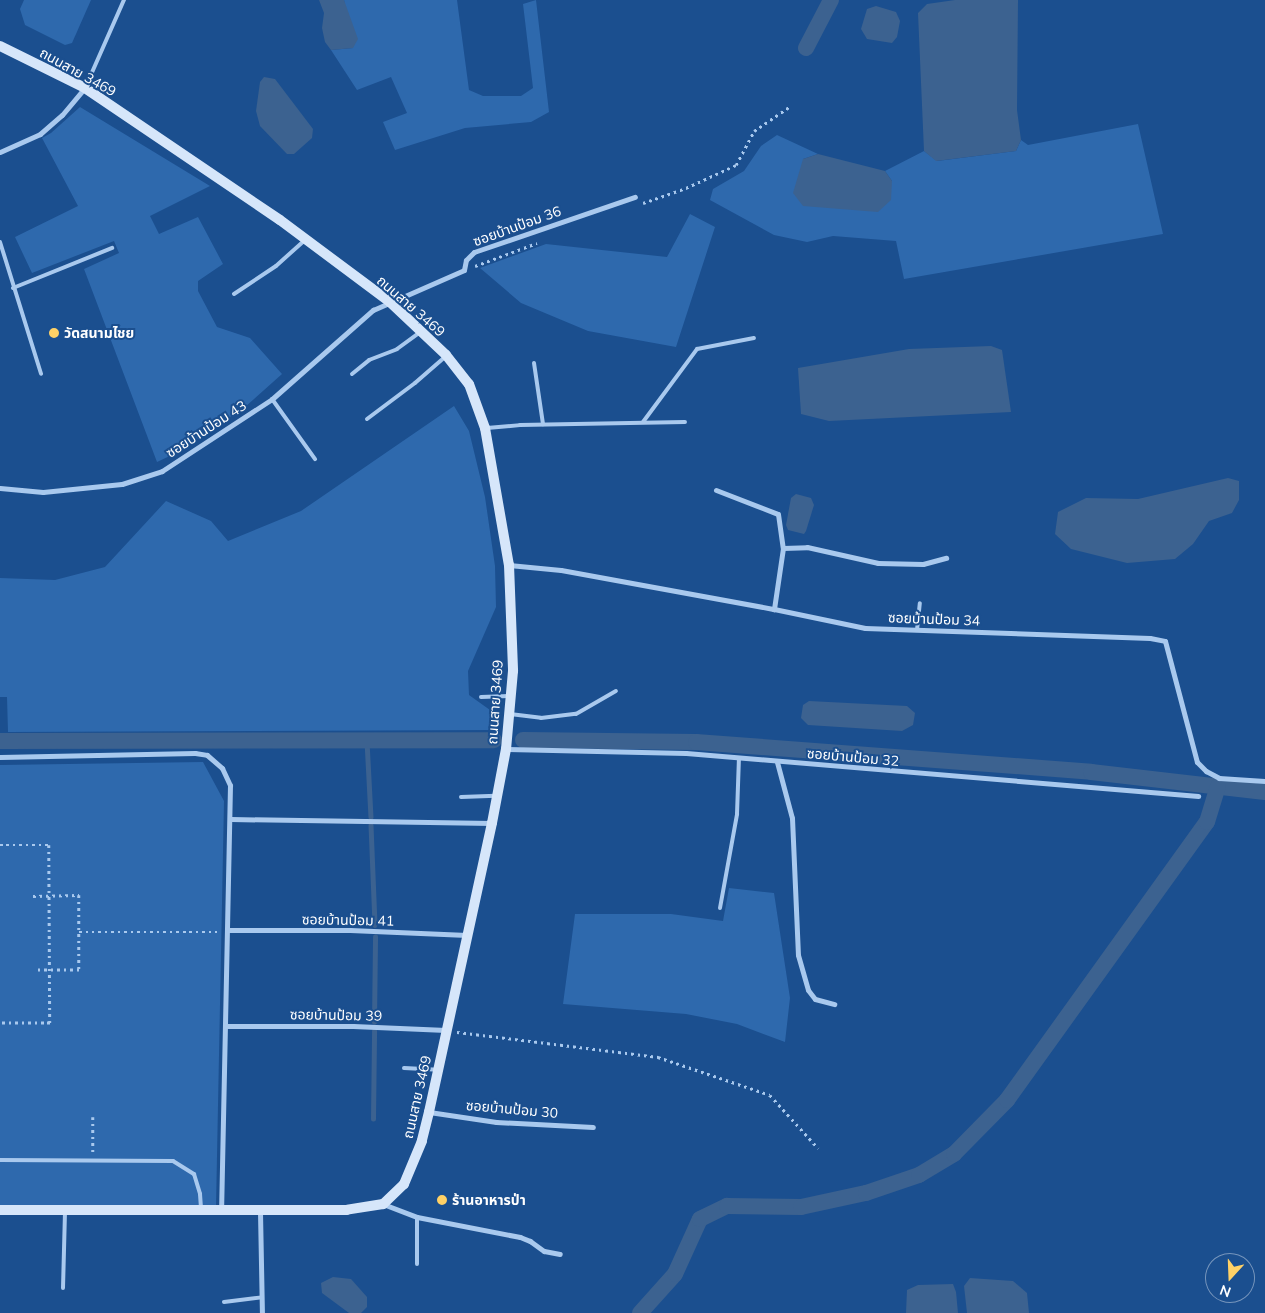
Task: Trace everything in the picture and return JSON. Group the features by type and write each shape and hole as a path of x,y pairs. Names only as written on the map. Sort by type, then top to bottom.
{"street":[{"name":"ถนนสาย 3469","path":"0,46 85,88 306,239 390,302 422,330 446,355 468,384 485,428 509,565 512,696 506,749 498,796 422,1141 404,1184 383,1204"},
{"path":"0,152 40,134 62,116 85,88"},
{"name":"ซอยบ้านป้อม 36","path":"390,302 464,270 466,260 474,252 635,197"},
{"name":"ซอยบ้านป้อม 43","path":"0,488 53,491 122,484 162,471 272,398 373,310 390,302"},
{"path":"716,490 778,514 783,548 774,609"},
{"path":"783,548 807,547 878,563 923,564 946,558"},
{"name":"ซอยบ้านป้อม 34","path":"509,565 561,570 774,609 865,628 1150,638 1165,641 1197,762 1206,772 1219,778 1265,781"},
{"name":"ซอยบ้านป้อม 32","path":"506,749 686,753 1198,796"},
{"path":"0,757 195,754 208,756 222,768 230,785 231,819 221,1211"},
{"path":"777,762 792,818 798,955 808,990 815,999 834,1004"},
{"path":"231,819 492,823"},
{"name":"ซอยบ้านป้อม 41","path":"228,930 350,930 467,935"},
{"name":"ซอยบ้านป้อม 39","path":"226,1026 353,1026 446,1030"},
{"name":"ซอยบ้านป้อม 30","path":"429,1112 496,1122 593,1126"},
{"path":"0,1210 260,1212 347,1210 383,1204 417,1218 520,1237 530,1241 544,1251 560,1254"},
{"path":"260,1212 262,1313"}],"lane":[{"path":"85,88 124,0"},
{"path":"234,294 276,266 306,239"},
{"path":"0,242 41,374"},
{"path":"13,288 112,248"},
{"path":"352,374 370,360 397,349 422,330"},
{"path":"643,422 697,349 754,338"},
{"path":"367,419 415,384 446,355"},
{"path":"534,363 543,424"},
{"path":"272,398 315,459"},
{"path":"485,428 543,424 684,422"},
{"path":"917,630 920,603"},
{"path":"510,714 542,718 576,714 616,691"},
{"path":"481,697 512,696"},
{"path":"720,908 736,814 739,758"},
{"path":"461,797 498,796"},
{"path":"404,1068 438,1070"},
{"path":"0,1160 173,1161 194,1174 200,1194 201,1211"},
{"path":"63,1288 64,1211"},
{"path":"417,1218 417,1264"},
{"path":"224,1302 262,1297"}],"path":[{"path":"0,845 49,845 50,970 50,1023 0,1023"},
{"path":"33,896 78,895 79,932 79,970 34,970"},
{"path":"79,932 217,932"},
{"path":"446,1030 658,1057 770,1095 818,1148"},
{"path":"93,1117 94,1161"}],"shaded area":[{"path":"24,0 91,0 72,43 65,45 25,25 20,9"},
{"path":"319,0 344,0 358,39 353,48 331,50 325,42 322,28 324,13"},
{"path":"344,0 457,0 469,90 483,96 521,96 533,88 523,4 536,0 549,112 531,122 465,128 395,150 383,122 407,113 391,77 357,90 331,50 353,48"},
{"path":"955,0 1018,0 1017,110 1021,140 1016,151 936,161 924,151 918,13 927,4"},
{"path":"876,6 896,12 900,21 897,37 892,43 867,39 861,29 867,9"},
{"path":"264,77 275,79 313,129 312,138 294,154 287,154 260,126 256,111 260,82"},
{"path":"80,107 210,186 150,216 159,234 198,217 223,264 198,281 198,291 217,327 250,338 282,374 245,407 174,454 157,462 84,269 119,253 114,241 32,273 15,237 78,206 42,138 51,133"},
{"path":"1138,124 1163,234 904,279 896,241 833,236 807,242 774,235 710,200 713,189 744,171 761,146 777,135 818,154 803,159 892,181 885,171 924,151 937,161 1016,151 1021,140 1028,145"},
{"path":"818,154 885,171 892,181 891,200 878,212 803,206 793,193 803,159"},
{"path":"690,214 715,227 676,347 588,331 521,303 480,268 546,244 667,257"},
{"path":"991,346 1002,350 1011,412 829,421 801,414 798,368 909,349"},
{"path":"454,406 469,431 485,497 495,566 496,607 468,671 469,695 497,715 495,730 8,732 7,697 0,697 0,578 55,580 105,567 166,501 211,521 228,541 301,511"},
{"path":"1228,478 1239,481 1239,500 1232,513 1209,521 1193,544 1175,559 1127,563 1071,549 1055,534 1058,512 1086,498 1138,499"},
{"path":"796,494 811,498 814,505 804,534 788,530 786,525 791,498"},
{"path":"809,701 907,706 915,713 913,725 902,731 808,725 801,718 803,705"},
{"path":"203,762 224,801 216,1207 0,1206 0,765"},
{"path":"729,888 774,893 790,998 785,1042 737,1024 686,1014 563,1004 575,914 671,914 723,921"},
{"path":"333,1277 351,1279 367,1297 367,1307 361,1313 349,1313 322,1293 321,1283"},
{"path":"970,1278 1013,1281 1027,1293 1029,1313 967,1313 964,1286"},
{"path":"953,1284 956,1292 958,1313 906,1313 907,1290 918,1285"}],"waterway":[{"path":"806,48 831,0"},
{"path":"0,741 494,740"},
{"path":"523,740 696,742 1091,772 1265,792"},
{"path":"367,741 371,817"},
{"path":"640,1313 675,1274 700,1219 727,1206 801,1207 866,1193 919,1175 954,1154 1007,1100 1207,822 1218,787"},
{"path":"371,825 375,925"},
{"path":"374,1022 375,937"},
{"path":"373,1119 374,1031"}],"place":[{"name":"วัดสนามไชย","path":"54,333"},
{"name":"ร้านอาหารป่า","path":"442,1200"}]}
